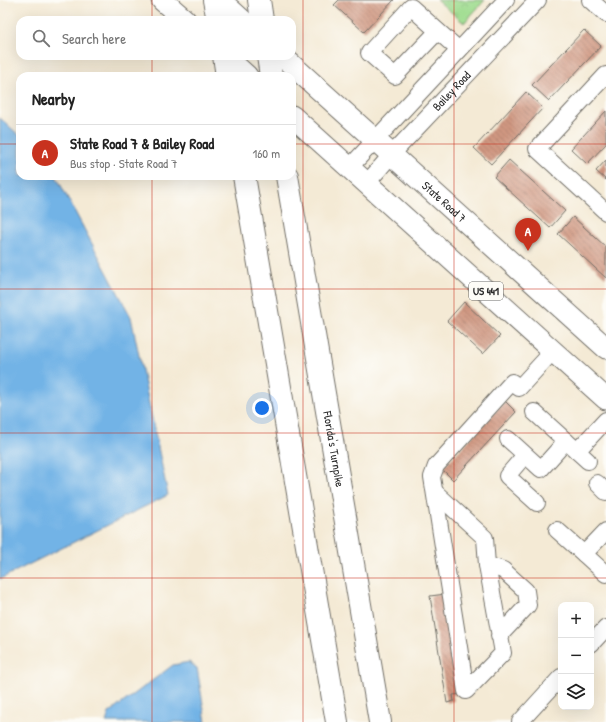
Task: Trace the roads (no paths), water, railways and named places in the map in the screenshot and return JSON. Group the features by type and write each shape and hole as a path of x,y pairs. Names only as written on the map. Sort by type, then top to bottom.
{"highway":[{"path":"214,0 217,16"},
{"path":"259,0 261,16"},
{"path":"225,60 226,72"},
{"path":"269,60 270,72"},
{"path":"245,180 337,722"},
{"name":"Florida's Turnpike","path":"288,180 380,722"}],"main road":[{"path":"162,0 180,16"},
{"path":"220,0 238,16"},
{"path":"229,60 242,72"},
{"name":"State Road 7","path":"286,60 606,348"},
{"name":"US 441","path":"296,120 606,398"}],"street":[{"name":"Bailey Road","path":"349,168 506,0"},
{"name":"Bailey Road","path":"367,183 392,154 538,0"},
{"path":"590,0 606,14"},
{"path":"438,31 459,50"},
{"path":"606,75 537,149 606,212"},
{"path":"435,492 485,538 487,565 502,653 466,691 432,477 436,466 512,382 519,388 553,351"},
{"path":"534,412 577,451"},
{"path":"508,439 541,469 577,451 606,420"},
{"path":"525,455 507,476 537,503"},
{"path":"557,530 606,574"},
{"path":"584,554 606,531"},
{"path":"487,565 503,570 526,591 528,605 500,636"},
{"path":"594,641 606,628"},
{"path":"520,722 558,680"}],"water":[{"path":"0,118 16,132 16,180 58,180 131,317 168,495 0,579"},
{"path":"189,662 197,668 206,722 106,722 109,713 173,665"}],"place":[{"name":"State Road 7 & Bailey Road","path":"528,251"}]}
